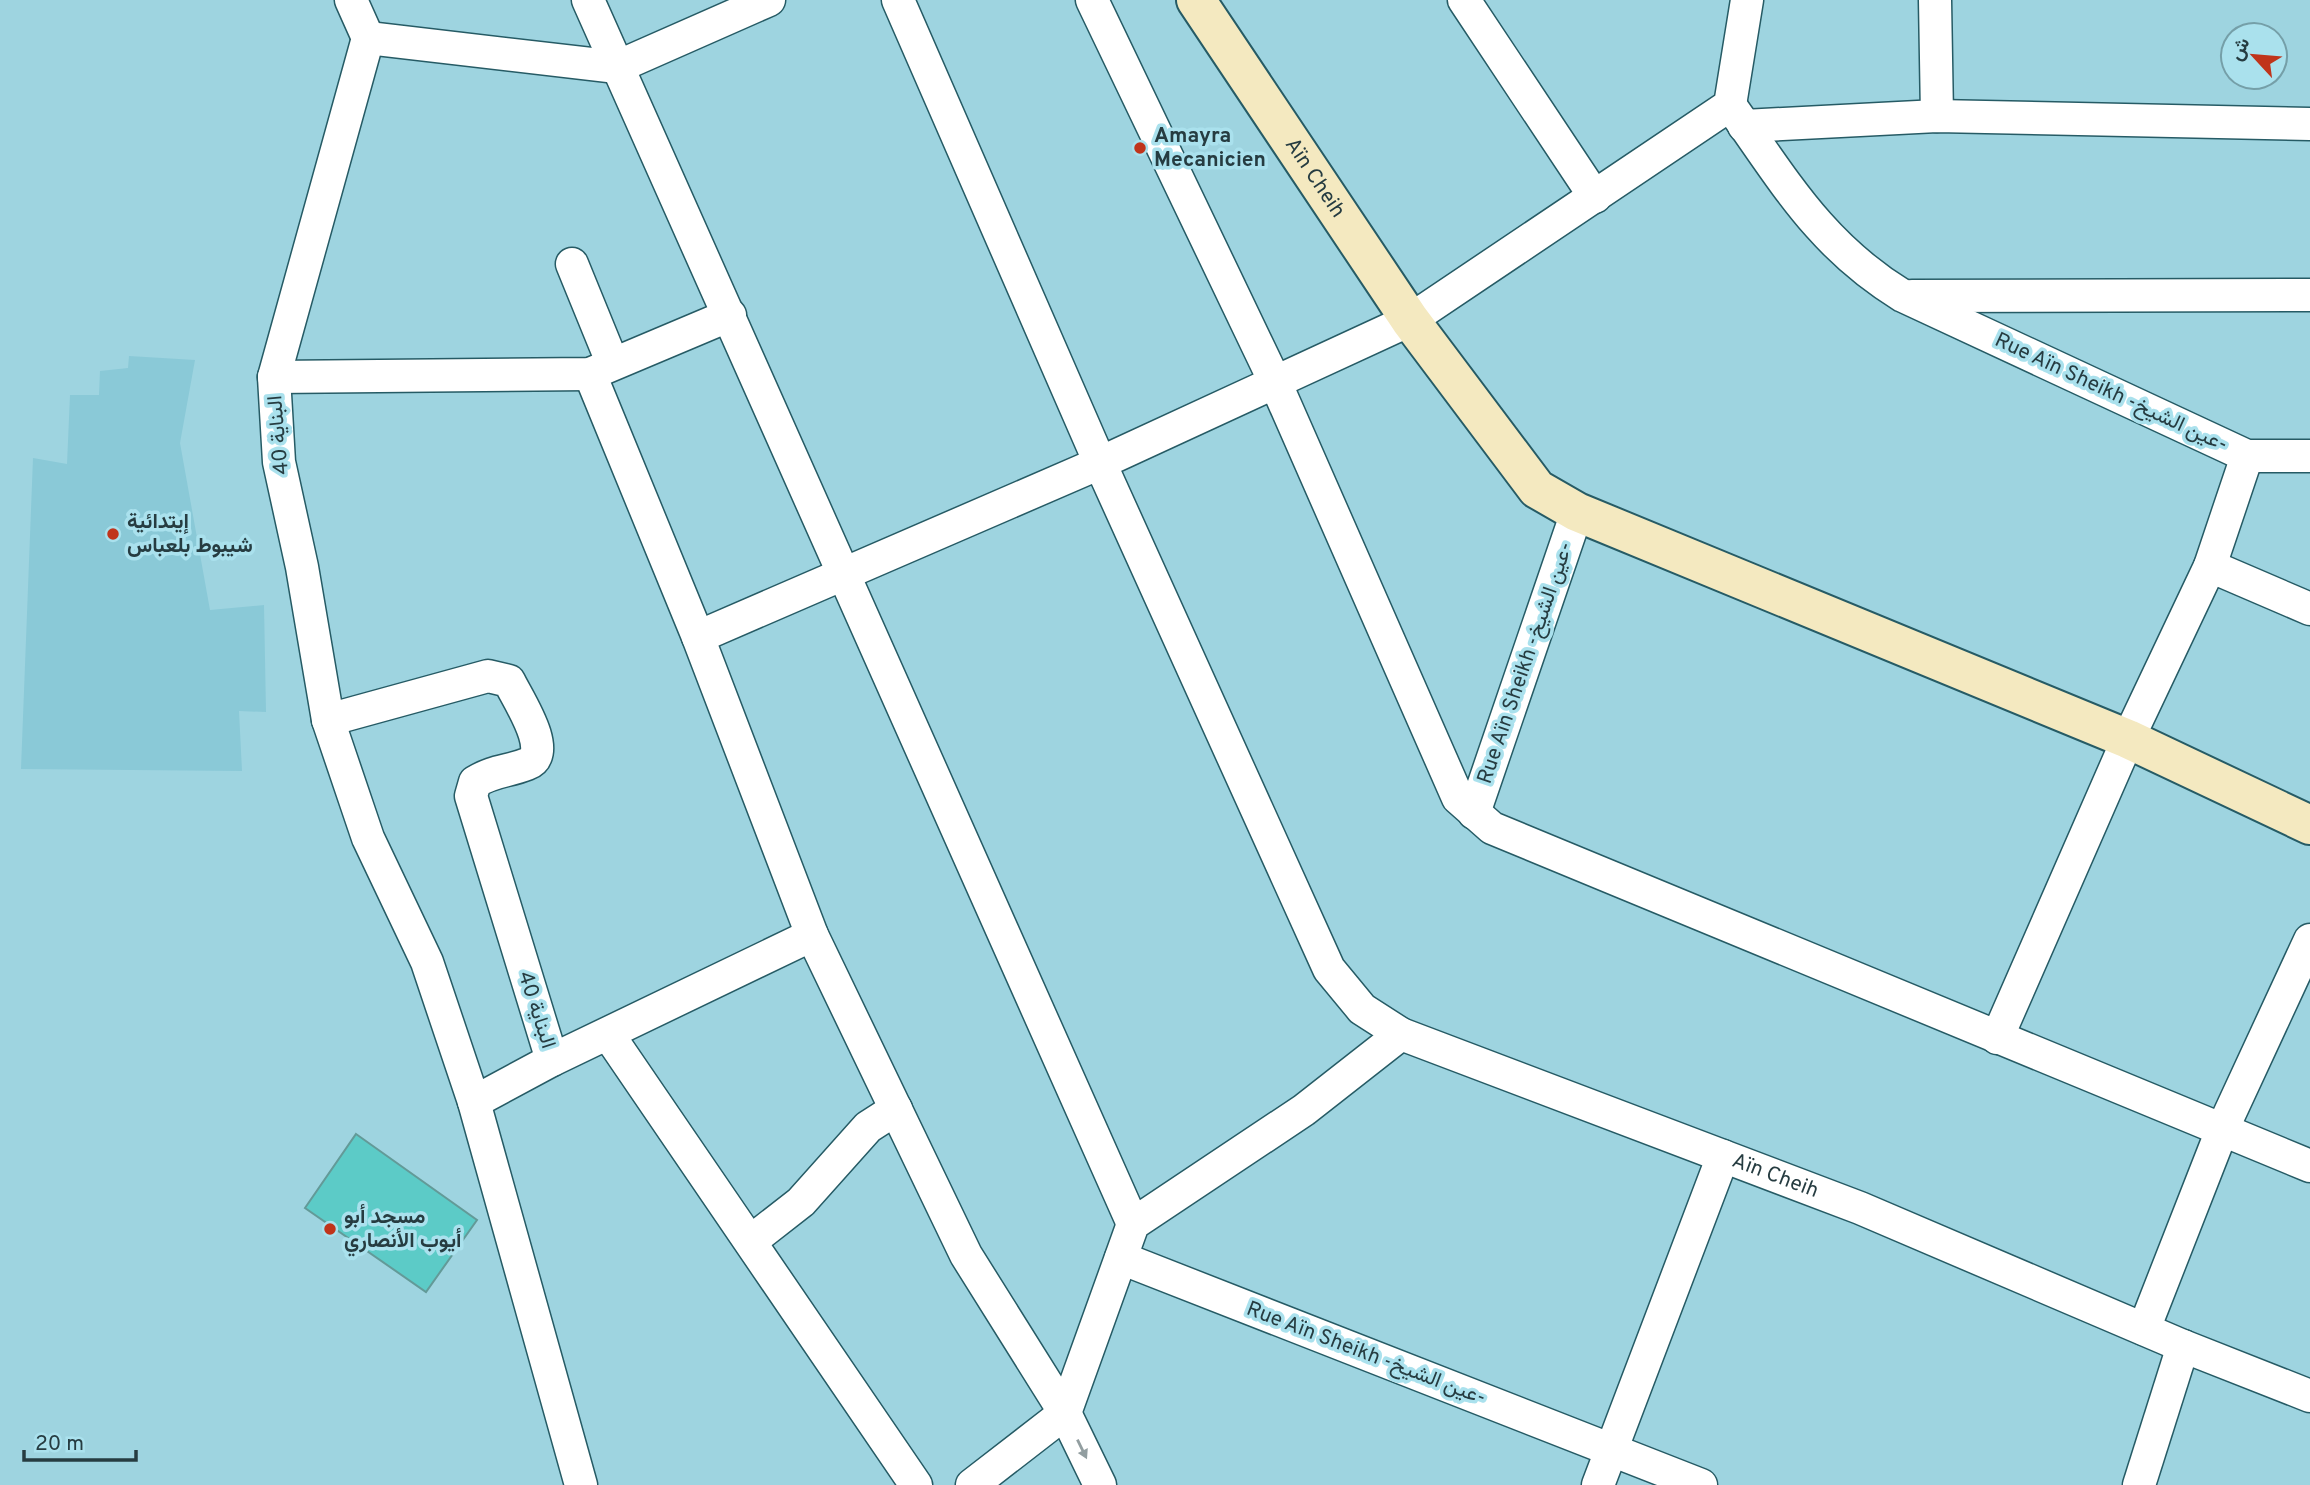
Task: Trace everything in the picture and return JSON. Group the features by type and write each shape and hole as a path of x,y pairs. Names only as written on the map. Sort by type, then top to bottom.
{"street":[{"path":"274,377 368,38 351,0"},
{"path":"587,0 730,315 841,574 1133,1224"},
{"path":"368,38 617,67 768,0"},
{"name":"Aïn Cheih","path":"898,0 1100,463 1329,969 1362,1009 1401,1034 1860,1208 2183,1346 2310,1396"},
{"path":"1092,0 1276,384 1458,798 1492,828 2310,1166"},
{"name":"Aïn Cheih","path":"1196,0 1410,320 1537,489 1577,512 2128,739 2310,825"},
{"path":"1464,0 1595,197"},
{"path":"1737,116 1746,0"},
{"path":"1935,0 1937,116"},
{"path":"698,637 1100,463 1410,320 1595,197 1737,116 1937,116 2310,124"},
{"name":"Rue Aïn Sheikh -عين الشيخ-","path":"1737,116 1811,220 1867,274 1903,296 2247,456 2210,565 2128,739 1997,1038"},
{"path":"572,264 601,368 698,637 813,935 966,1255 1065,1413 1100,1485"},
{"path":"1903,296 2310,295"},
{"name":"البناية 40","path":"581,1485 474,1102 427,962 368,838 328,720 302,567 279,462 274,377 601,368 730,315"},
{"path":"2247,456 2310,456"},
{"name":"Rue Aïn Sheikh -عين الشيخ-","path":"1474,813 1577,512"},
{"path":"2210,565 2310,609"},
{"name":"البناية 40","path":"328,720 488,676 509,681 538,740 536,756 530,764 493,771 475,782 471,796 552,1060 813,935"},
{"path":"2144,1329 2222,1130 2310,940"},
{"path":"608,1034 916,1485"},
{"path":"972,1485 1065,1413 1133,1224 1304,1110 1401,1034"},
{"path":"474,1102 552,1060"},
{"path":"751,1241 801,1202 868,1127 896,1109"},
{"path":"1598,1485 1723,1156"},
{"name":"Rue Aïn Sheikh -عين الشيخ-","path":"1121,1258 1700,1485"},
{"path":"2139,1485 2183,1346"}],"shaded area":[{"name":"إيتدائية شيبوط بلعباس","path":"129,356 195,360 180,443 210,610 264,605 266,712 239,711 242,771 21,769 33,458 67,464 70,395 99,395 100,371 128,368"}],"building":[{"path":"356,1134 477,1220 426,1292 305,1208"}],"place":[{"name":"Amayra Mecanicien","path":"1140,148"},
{"name":"إيتدائية شيبوط بلعباس","path":"113,534"},
{"name":"مسجد أبو أيوب الأنصاري","path":"330,1229"}]}
